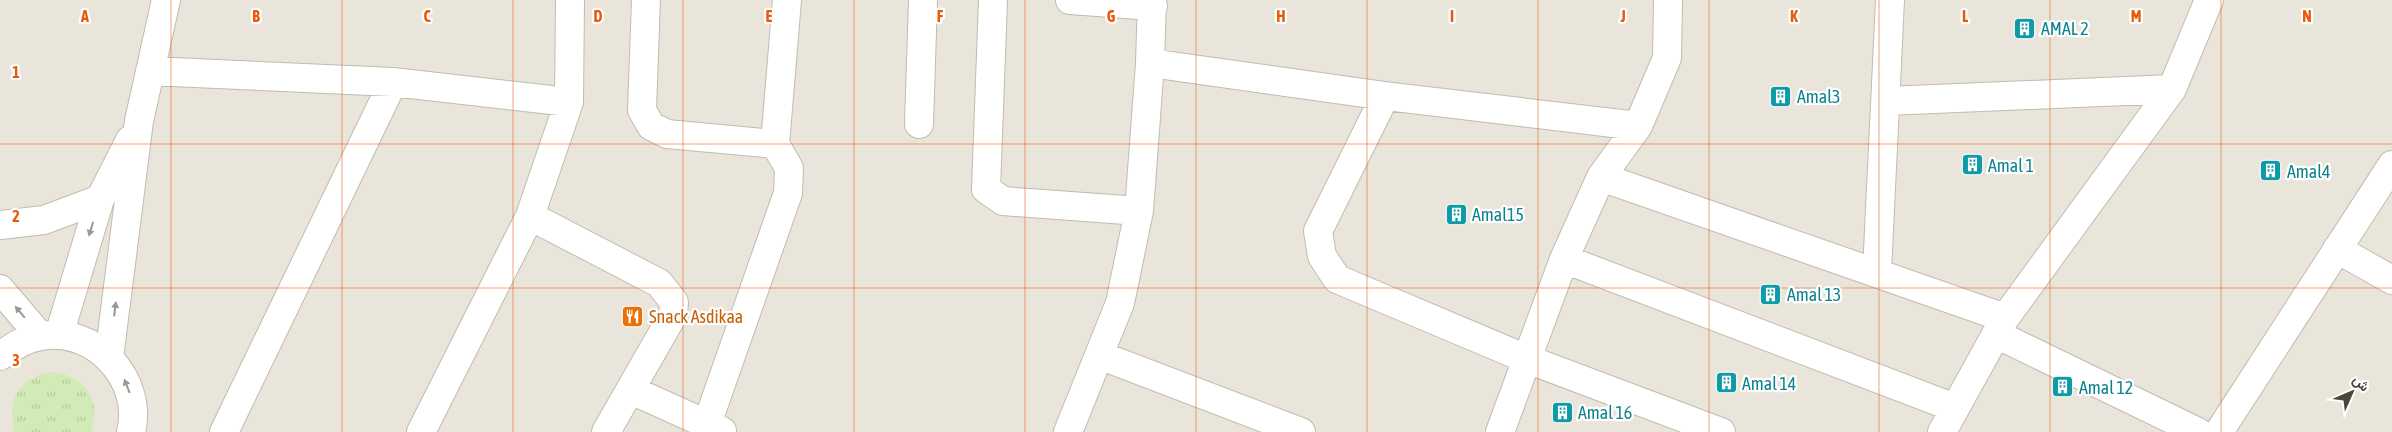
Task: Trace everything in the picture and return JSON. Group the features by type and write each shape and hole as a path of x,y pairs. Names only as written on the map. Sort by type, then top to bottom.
{"street":[{"path":"109,358 139,121 166,0"},
{"path":"420,432 530,216 569,102 570,0"},
{"path":"646,0 642,110 651,126 667,134 774,144"},
{"path":"631,390 716,428 788,193 789,168 774,144 787,0"},
{"path":"919,124 923,0"},
{"path":"993,0 986,188 1003,200 1139,211"},
{"path":"1068,432 1120,303 1139,211 1153,3 1070,0"},
{"path":"1500,432 1564,259 1601,177 1638,126 1667,58 1668,0"},
{"path":"1877,272 1887,101 1890,0"},
{"path":"1942,432 2001,326 2172,89 2209,0"},
{"path":"1150,63 1384,96 1638,126"},
{"path":"150,70 393,82 569,102"},
{"path":"224,432 393,82"},
{"path":"1887,101 2172,89"},
{"path":"1384,96 1318,231 1322,256 1337,279 1527,359 1720,432"},
{"path":"49,335 100,199 139,121"},
{"path":"2219,432 2392,165"},
{"path":"1601,177 1877,272 2001,326 2198,432"},
{"path":"0,226 44,220 100,199"},
{"path":"530,216 659,283 674,302 673,315 606,432"},
{"path":"2337,250 2392,280"},
{"path":"1564,259 1954,408"},
{"path":"0,289 49,335"},
{"path":"0,356 18,343 49,335 86,342 109,358 126,383 133,414 132,431"},
{"path":"1099,355 1302,432"}],"shaded area":[{"path":"0,0 2392,0 2392,432 0,432"}],"green space":[{"path":"54,372 65,374 74,379 88,392 94,411 91,432 15,432 12,409 18,391 32,378"}],"place":[{"name":"AMAL 2","path":"2025,28"},
{"name":"Amal3","path":"1781,96"},
{"name":"Amal 1","path":"1972,165"},
{"name":"Amal4","path":"2271,171"},
{"name":"Amal15","path":"1456,214"},
{"name":"Amal 13","path":"1771,294"},
{"name":"Snack Asdikaa","path":"633,316"},
{"name":"Amal 14","path":"1726,383"},
{"name":"Amal 12","path":"2063,387"},
{"name":"Amal 16","path":"1562,412"}]}
